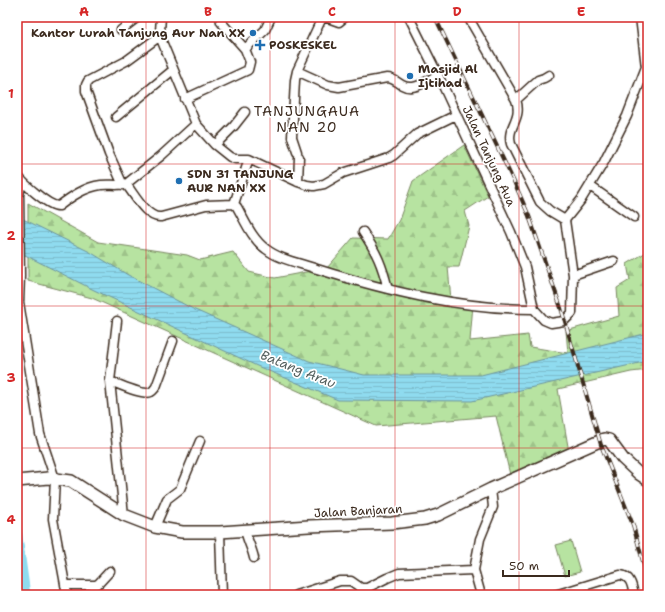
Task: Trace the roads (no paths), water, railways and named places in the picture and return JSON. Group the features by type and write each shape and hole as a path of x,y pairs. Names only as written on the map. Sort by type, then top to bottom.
{"street":[{"path":"121,30 138,17"},
{"path":"161,17 160,36 185,99 196,124 215,146 232,158 249,159 307,185 319,185 343,173 394,156 417,134 456,115"},
{"path":"185,99 248,70 250,62 245,50 221,22 220,17"},
{"path":"245,50 265,30 271,17"},
{"path":"298,182 298,155 293,144 292,132 294,89 297,71 321,20 325,17 339,22 345,17"},
{"name":"Jalan Tanjung Aua","path":"409,17 438,75 511,232 525,267 534,309"},
{"path":"468,17 516,100 518,112 510,134 511,144 540,202 550,211 565,220"},
{"path":"234,204 257,240 278,256 345,278 388,289 460,303 500,308 534,309 544,320 549,323 557,323 567,320 572,310 573,275 565,220 590,186 604,162 627,116 647,67 640,17"},
{"path":"160,36 126,61 88,81 86,85 86,91 109,154 125,184 150,215 158,218 206,205 234,204"},
{"path":"116,117 173,70"},
{"path":"297,71 328,85 342,88 387,78 392,78 406,87 414,87 438,75"},
{"path":"516,100 538,80 549,75"},
{"path":"215,146 245,112"},
{"path":"20,178 44,199 57,207 90,188 103,185 125,184 161,156 196,124"},
{"path":"234,204 249,159"},
{"path":"20,178 19,302 40,434 52,478 53,518 67,595"},
{"path":"590,186 634,217"},
{"path":"363,232 380,260 388,289"},
{"path":"573,275 614,261"},
{"path":"117,321 110,381 124,515"},
{"path":"110,381 140,392 152,392 156,387 173,342"},
{"name":"Jalan Banjaran","path":"17,481 52,478 75,483 124,515 155,528 190,532 220,532 412,521 438,515 491,489 604,439 609,440 631,466 648,480"},
{"path":"155,528 167,499 180,489 200,441"},
{"path":"481,595 474,570 480,539 493,507 491,489"},
{"path":"245,530 254,558"},
{"path":"220,532 222,595"},
{"path":"296,595 340,581 351,581 361,588 367,588 399,573 474,570"},
{"path":"65,585 96,585 110,571"},
{"path":"555,595 620,575 626,576 630,580 634,595"}],"water":[{"name":"Batang Arau","path":"17,216 90,252 128,275 195,310 309,361 364,375 481,375 648,333 648,361 472,401 338,400 257,366 94,290 25,255 17,258"}],"waterway":[{"path":"17,529 26,595"}],"railway":[{"path":"435,17 529,216 561,308 601,445 633,525 648,580"}],"place":[{"name":"Kantor Lurah Tanjung Aur Nan XX","path":"253,33"},
{"name":"POSKESKEL","path":"260,45"},
{"name":"Masjid Al Ijtihad","path":"410,76"},
{"name":"SDN 31 TANJUNG AUR NAN XX","path":"179,181"}],"district":[{"name":"TANJUNGAUA NAN 20","path":"307,120"}]}
